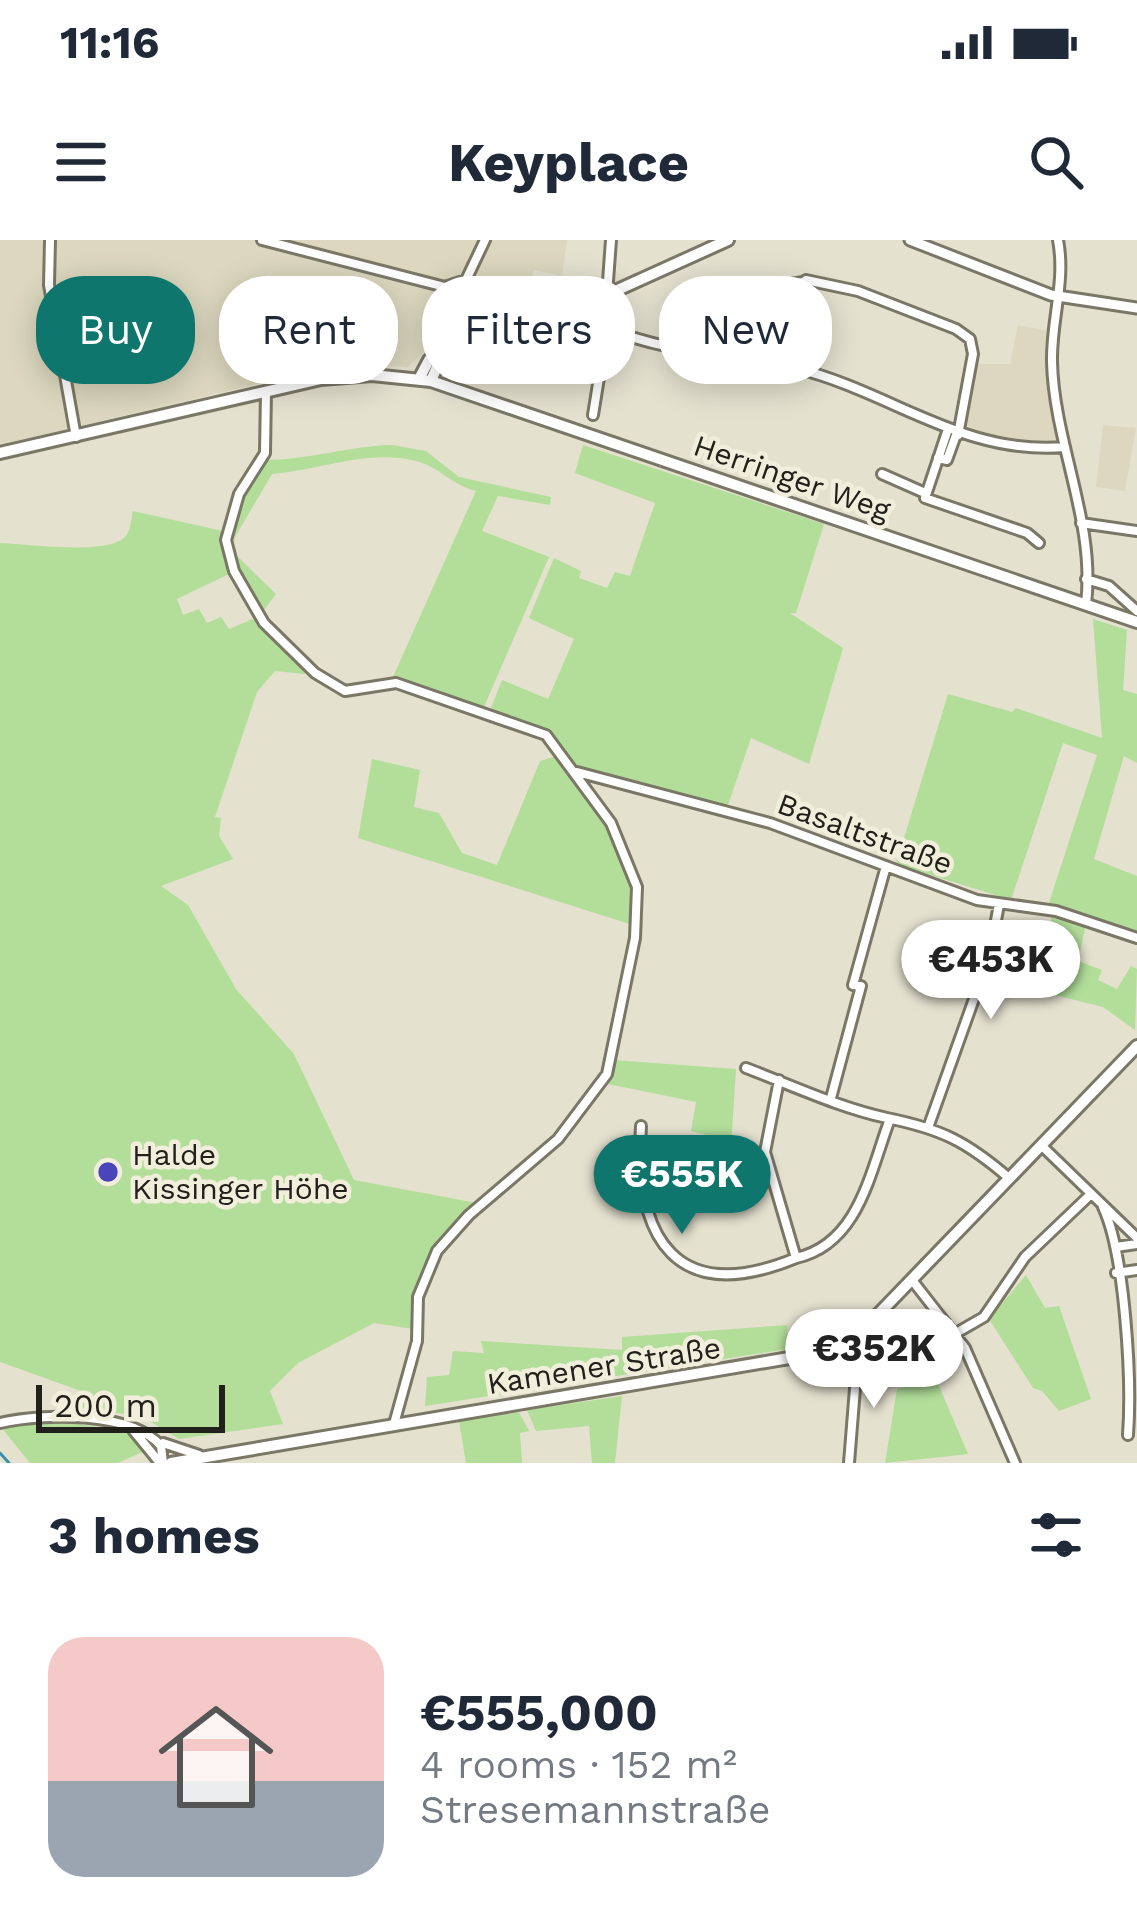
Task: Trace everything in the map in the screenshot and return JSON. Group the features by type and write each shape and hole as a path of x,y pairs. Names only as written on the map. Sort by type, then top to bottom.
{"main road":[{"path":"635,281 716,240"},
{"path":"635,283 728,240"},
{"name":"Herringer Weg","path":"0,453 351,376 422,380"},
{"name":"Herringer Weg","path":"437,384 1137,622"},
{"name":"Kamener Straße","path":"165,1463 830,1352 863,1330 1137,1046"}],"street":[{"path":"50,240 49,285 71,413 78,421 76,437"},
{"path":"262,240 445,286 466,280 485,240"},
{"path":"609,276 611,240"},
{"path":"910,240 1060,298 1137,308"},
{"path":"1058,240 1060,298 1052,365 1081,524 1086,604"},
{"path":"832,287 858,291 970,339 973,354 954,434 938,458 925,498 1028,533 1040,543"},
{"path":"832,381 954,434 1005,447 1065,447"},
{"path":"593,416 596,384"},
{"path":"266,391 265,453 239,494 226,540 234,571 254,608 328,683 355,693 388,682 534,728 577,772 621,841 637,887 635,938 613,1060 596,1096 558,1139 452,1231 437,1251 418,1297 417,1342 394,1424"},
{"path":"882,473 925,493"},
{"path":"1081,524 1137,531"},
{"path":"1086,579 1109,586 1137,610"},
{"name":"Basaltstraße","path":"577,772 770,823 999,904 1056,911 1137,938"},
{"path":"831,1098 859,998 861,986 853,985 886,866"},
{"path":"929,1124 985,971 999,904"},
{"path":"746,1068 890,1119 929,1124 969,1145 1009,1178"},
{"path":"779,1080 765,1152 796,1258"},
{"path":"641,1126 644,1196 656,1234 674,1260 700,1273 730,1277 819,1253 850,1220 890,1119"},
{"path":"1042,1146 1137,1241 1116,1247"},
{"path":"849,1463 856,1357 861,1349 934,1345 984,1317 1025,1257 1091,1194"},
{"path":"1103,1207 1116,1247 1130,1384 1128,1435"},
{"path":"1116,1273 1137,1270"},
{"path":"912,1280 956,1334 986,1388 1015,1463"},
{"path":"0,1423 50,1414 132,1429 176,1452 201,1455"},
{"path":"132,1429 165,1463"},
{"path":"152,1436 164,1451 165,1463"}],"shaded area":[{"path":"0,240 567,240 562,276 534,270 532,276 422,276 422,354 408,367 398,367 398,276 219,276 219,384 257,384 0,445"},
{"path":"1018,325 1048,331 1045,360 1058,441 1004,441 972,435 966,428 975,364 1010,364"},
{"path":"1103,425 1136,428 1125,491 1096,487"}],"green space":[{"path":"392,445 426,451 459,477 551,497 550,505 498,496 482,531 549,557 483,709 393,677 476,491 424,463 398,458 272,474 235,537 233,552 276,594 261,614 238,571 233,553 232,537 234,520 264,460"},
{"path":"583,445 824,524 796,613 790,613 843,648 809,764 751,738 727,808 579,769 537,725 495,714 491,708 502,680 548,699 574,639 529,618 554,558 581,571 579,578 607,588 615,572 630,576 655,503 575,473"},
{"path":"133,511 223,531 231,573 177,599 183,615 199,609 207,623 221,617 229,629 258,617 307,670 304,674 275,671 257,692 215,817 221,818 219,836 233,859 161,886 188,905 236,989 294,1054 354,1180 477,1203 441,1243 422,1276 413,1329 374,1323 298,1363 270,1391 283,1424 179,1439 143,1417 79,1407 81,1391 0,1362 0,543 83,547 114,543 126,535"},
{"path":"1093,619 1127,630 1123,690 1137,694 1137,763 1124,756 1094,859 1137,876 1137,934 1048,906 1097,755 1063,743 1011,900 896,864 948,694 1012,712 1016,708 1102,738"},
{"path":"560,755 589,788 635,876 636,926 358,838 372,759 420,770 414,807 439,813 462,853 497,865 540,761"},
{"path":"1052,913 1086,924 1078,961 1102,970 1098,980 1117,989 1131,966 1137,969 1135,1030 1103,1007 1043,992"},
{"path":"613,1060 736,1069 730,1162 703,1166 706,1135 691,1131 696,1102 603,1083"},
{"path":"1026,1275 1045,1308 1059,1306 1091,1399 1059,1411 1042,1391 1033,1388 989,1319"},
{"path":"787,1325 788,1349 425,1406 427,1377 449,1375 453,1351 484,1353 481,1341 622,1350 622,1337"},
{"path":"936,1379 968,1454 885,1463 897,1389"},
{"path":"622,1396 615,1463 592,1463 589,1426 536,1431 527,1410"},
{"path":"519,1412 529,1431 520,1433 522,1463 466,1463 459,1421"},
{"path":"55,1420 126,1432 142,1441 142,1452 118,1463 30,1463 0,1426"}],"waterway":[{"path":"0,1453 9,1463"}],"place":[{"name":"Halde Kissinger Höhe","path":"108,1172"}]}
